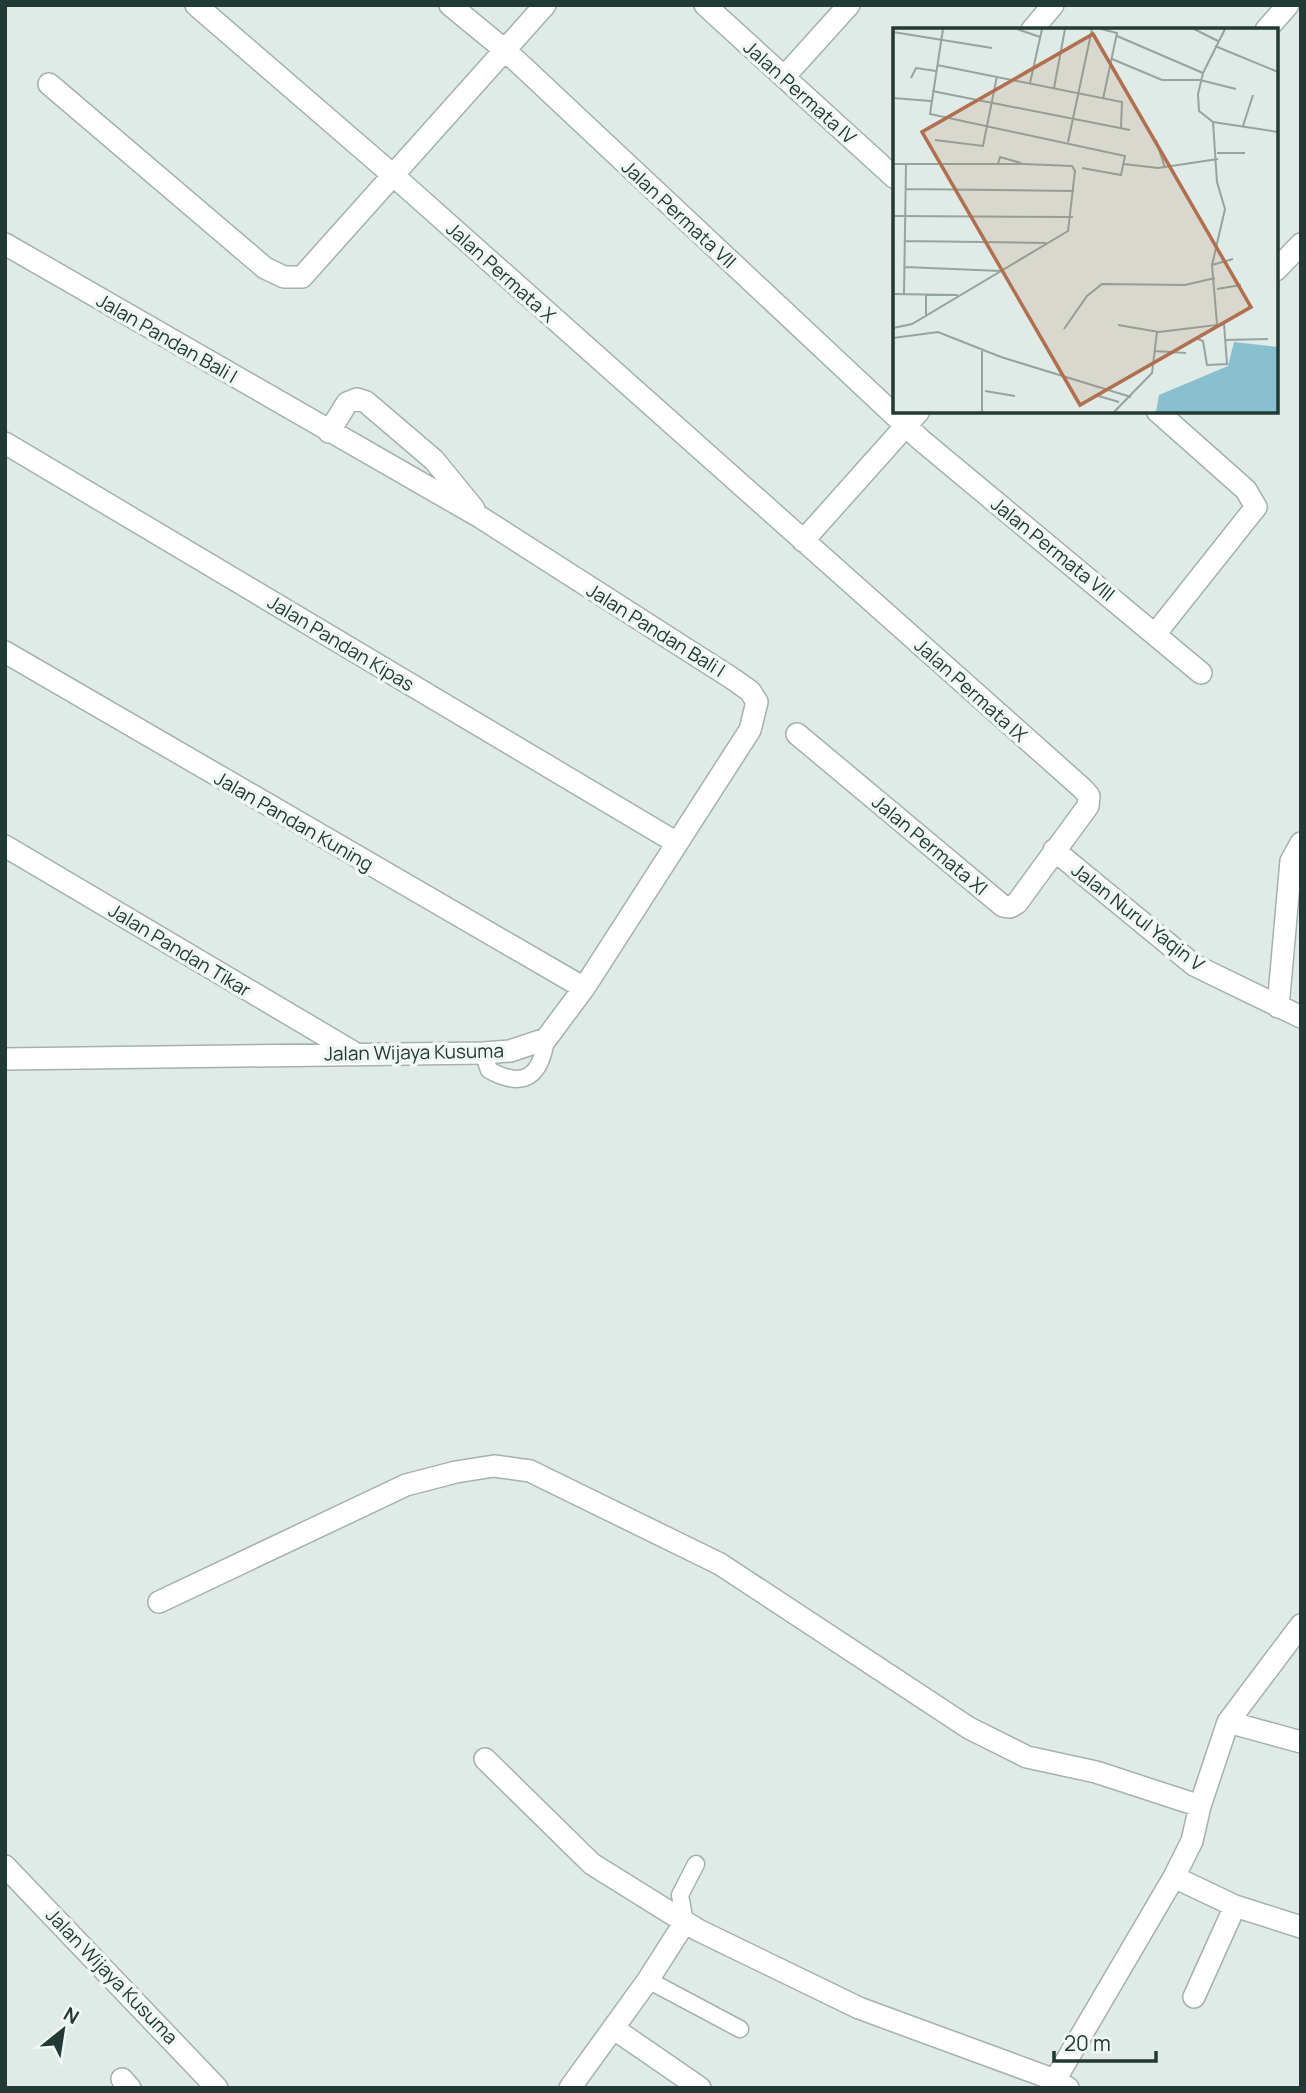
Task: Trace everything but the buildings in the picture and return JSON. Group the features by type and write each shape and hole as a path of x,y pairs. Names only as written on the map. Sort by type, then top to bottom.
{"street":[{"name":"Jalan Permata X","path":"196,5 394,176 803,541"},
{"name":"Jalan Permata VII","path":"450,5 506,51 893,402"},
{"path":"49,84 265,268 284,277 302,277 545,5"},
{"name":"Jalan Permata IV","path":"705,5 893,176"},
{"path":"784,77 849,5"},
{"path":"1034,28 1054,5"},
{"path":"1268,28 1288,5"},
{"name":"Jalan Pandan Bali I","path":"5,244 480,517 733,679 750,691 757,702"},
{"path":"1278,268 1301,244"},
{"name":"Jalan Pandan Bali I","path":"328,432 347,403 357,399 366,402 434,460 480,517"},
{"path":"1156,633 1256,507 1246,490 1159,413"},
{"path":"803,541 912,419"},
{"name":"Jalan Permata VIII","path":"912,419 1200,673"},
{"name":"Jalan Pandan Kipas","path":"5,443 677,843"},
{"name":"Jalan Permata IX","path":"803,541 1089,796 1088,806 1054,850"},
{"name":"Jalan Pandan Kuning","path":"5,652 584,988"},
{"name":"Jalan Wijaya Kusuma","path":"5,1059 483,1053 510,1052 546,1039 584,988 750,730 757,702"},
{"name":"Jalan Permata XI","path":"797,734 1003,906 1010,907 1017,903 1054,850"},
{"path":"1278,1007 1291,860 1301,843"},
{"name":"Jalan Pandan Tikar","path":"5,846 355,1054"},
{"name":"Jalan Nurul Yaqin V","path":"1054,850 1194,965 1301,1017"},
{"path":"159,1602 406,1485 456,1472 494,1466 530,1471 720,1564 969,1728 1005,1747 1037,1760 1096,1772 1199,1806"},
{"path":"485,1759 592,1864 685,1922 732,1948 859,2008 1062,2084 1192,1841 1199,1806 1228,1722 1301,1625"},
{"path":"1228,1722 1301,1742"},
{"name":"Jalan Wijaya Kusuma","path":"5,1866 217,2088"},
{"path":"1174,1877 1235,1906 1301,1927"},
{"path":"1194,1997 1235,1906"},
{"path":"570,2088 648,1980 685,1922"},
{"path":"613,2028 700,2088"}],"lane":[{"path":"685,1922 680,1895 696,1864"},
{"path":"648,1980 740,2029"}]}
